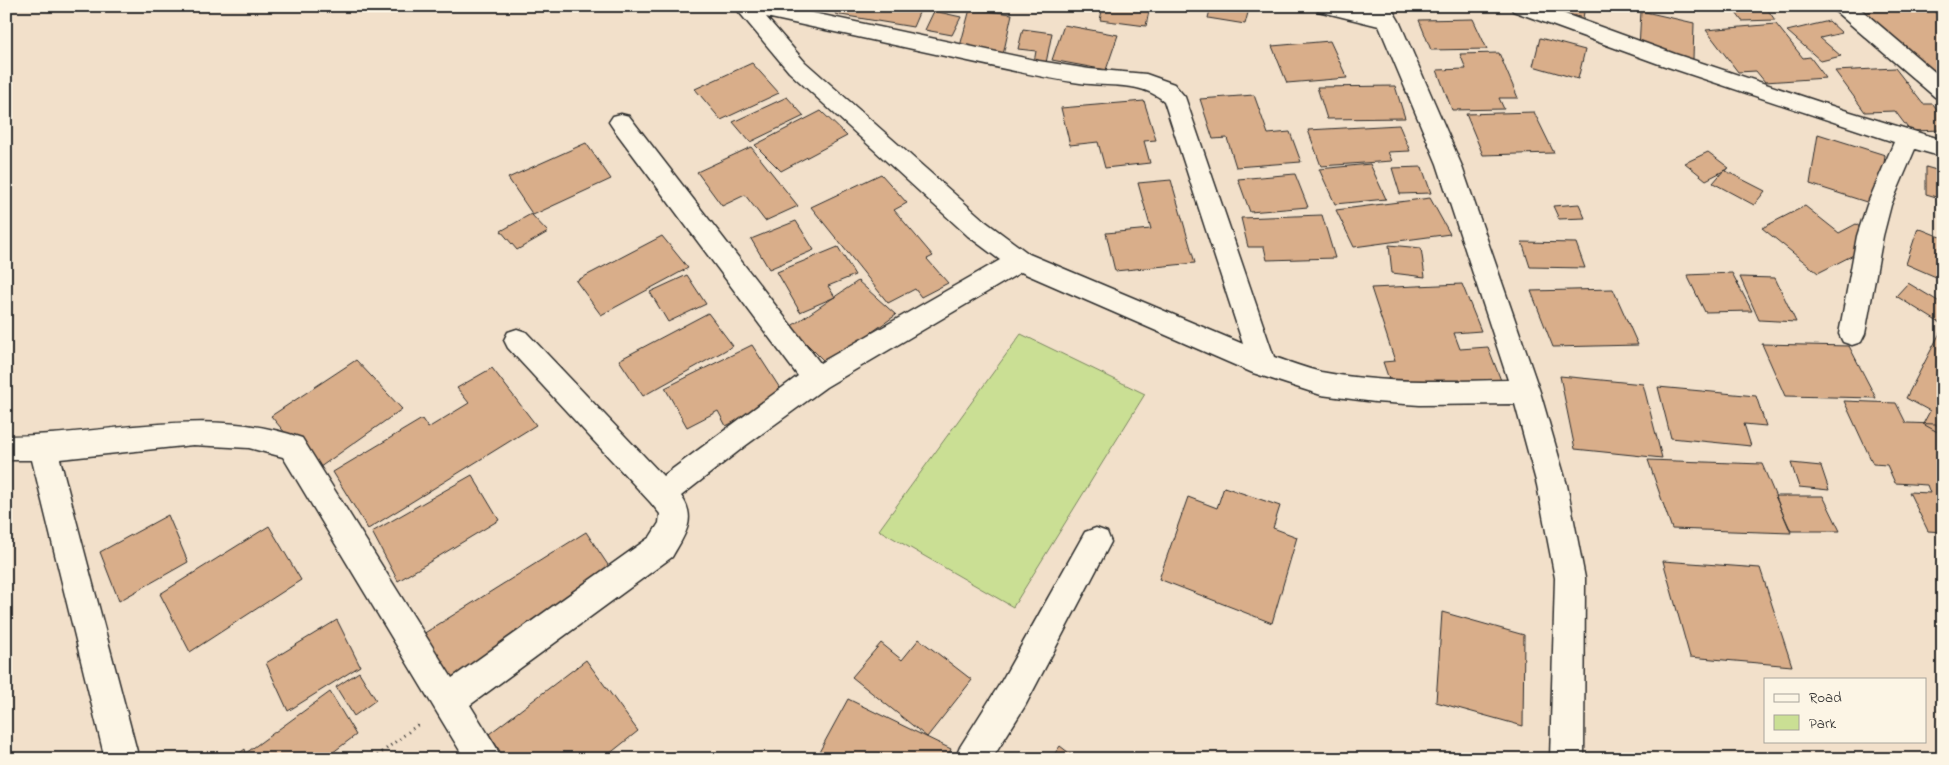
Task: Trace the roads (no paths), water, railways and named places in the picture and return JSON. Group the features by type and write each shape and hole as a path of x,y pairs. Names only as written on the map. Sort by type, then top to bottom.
{"street":[{"path":"745,6 797,67 977,229 1020,261 1263,365 1321,383 1375,390 1420,393 1526,392"},
{"path":"745,6 1039,69 1088,77 1152,83 1167,89 1174,97 1263,365"},
{"path":"1326,6 1383,13 1450,164 1526,392 1552,485 1570,578 1567,759"},
{"path":"1521,6 1667,59 1943,149"},
{"path":"1843,6 1943,92"},
{"path":"621,122 816,379"},
{"path":"1852,334 1870,236 1877,212 1908,138"},
{"path":"661,494 816,379 1020,261"},
{"path":"449,700 661,547 670,533 675,517 674,510 661,494 517,340"},
{"path":"6,448 43,448 193,433 249,436 292,447 484,759"},
{"path":"43,448 122,759"},
{"path":"972,759 1013,694 1096,542"}]}
